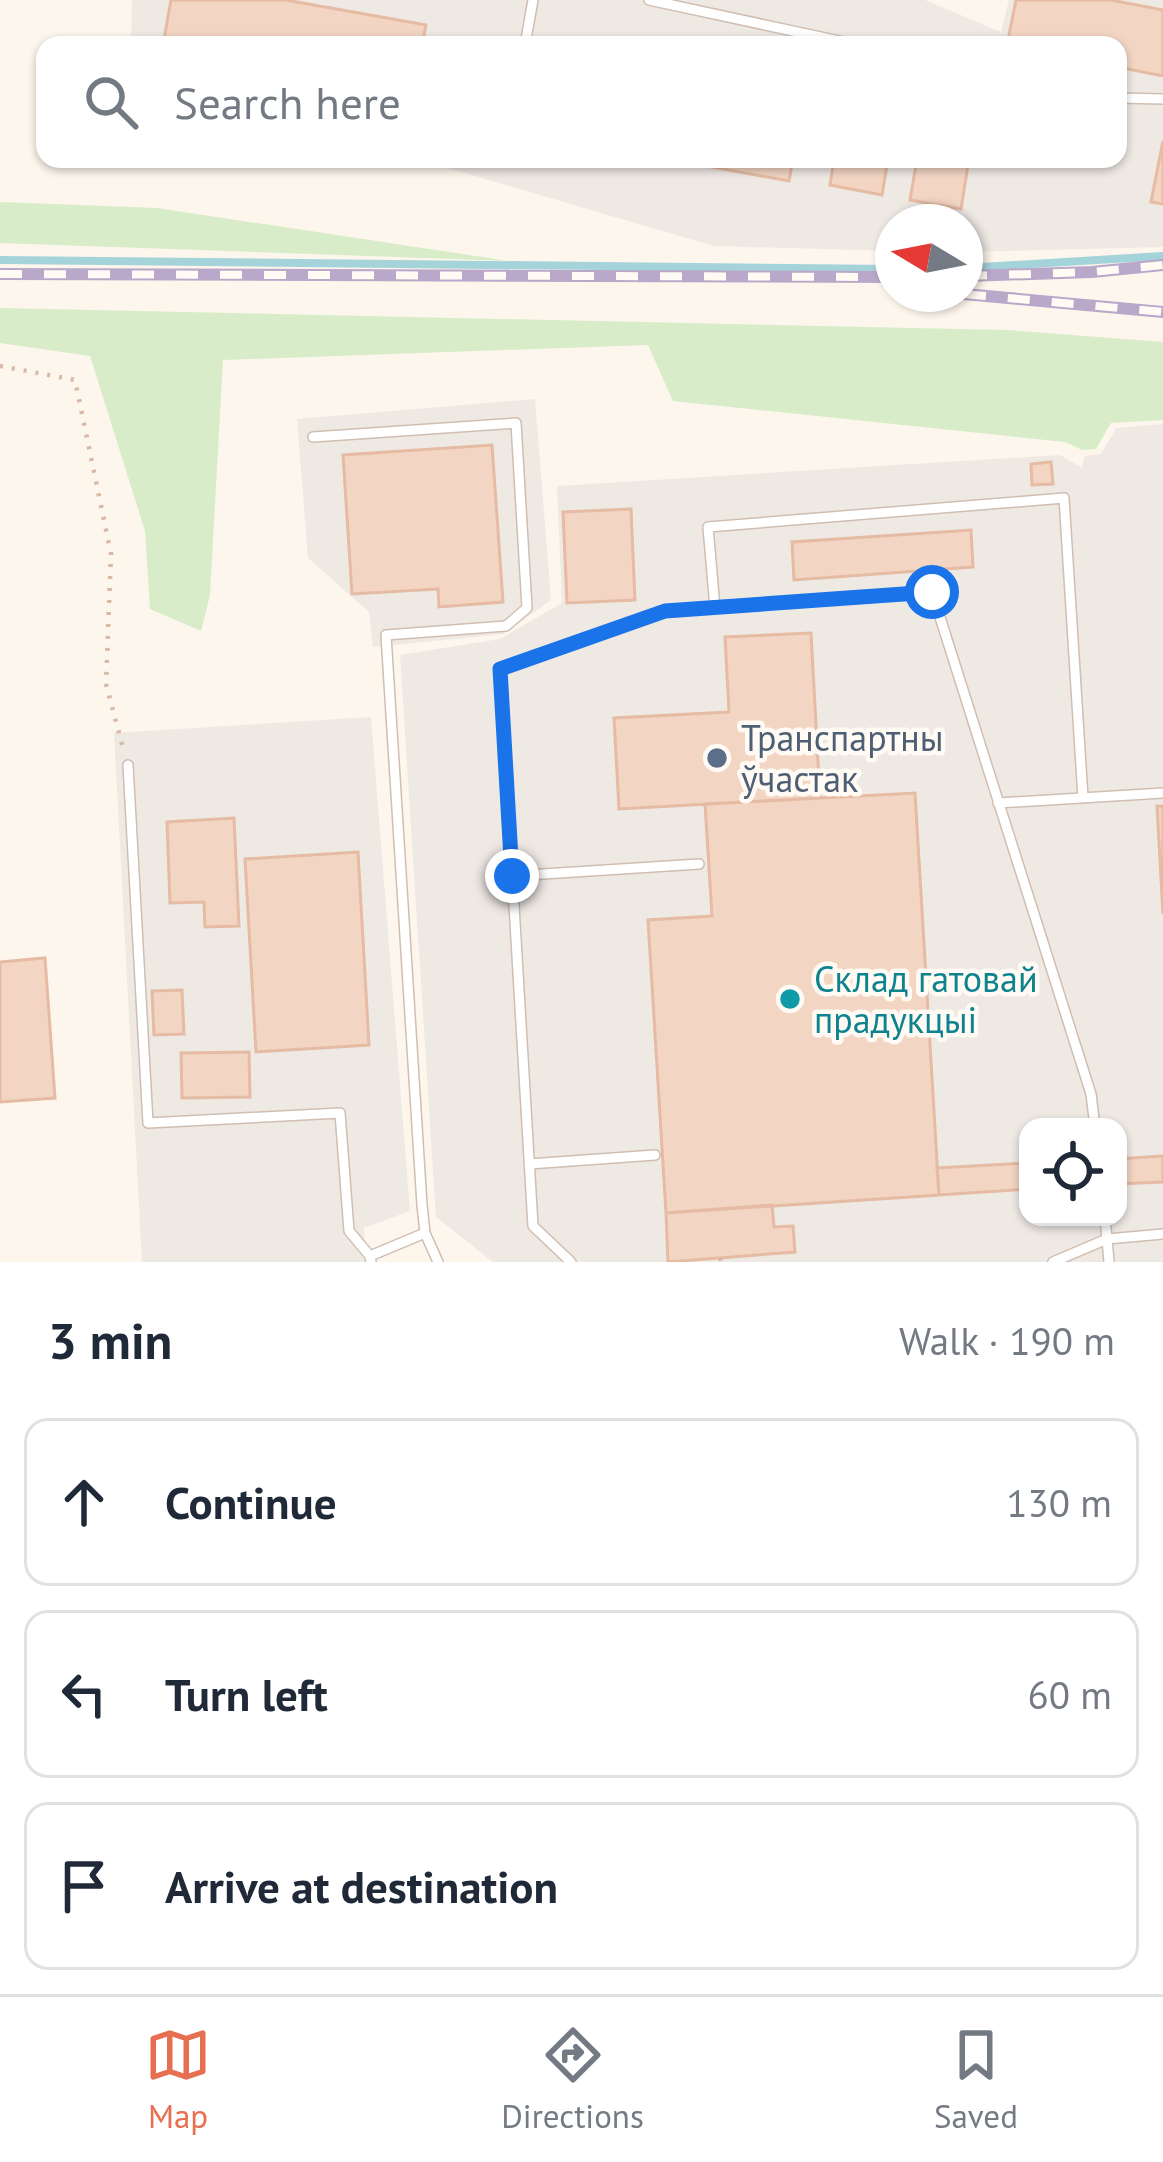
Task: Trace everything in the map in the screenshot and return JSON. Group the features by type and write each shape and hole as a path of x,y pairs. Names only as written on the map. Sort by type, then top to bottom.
{"lane":[{"path":"527,36 533,0"},
{"path":"649,0 816,36"},
{"path":"1127,98 1163,99"},
{"path":"313,437 517,423 526,608 506,626 386,635 425,1233 437,1262"},
{"path":"715,608 708,527 1064,498 1082,797"},
{"path":"571,1262 533,1226 500,669 665,611 932,592 1091,1094 1094,1118"},
{"path":"128,765 148,1123 340,1113 349,1231 371,1259 425,1233"},
{"path":"998,803 1163,793"},
{"path":"512,876 699,864"},
{"path":"529,1164 655,1155"},
{"path":"1106,1226 1109,1262"},
{"path":"1050,1262 1107,1239 1163,1234"}],"path":[{"path":"0,366 75,380 111,554 106,684 128,765"}],"shaded area":[{"path":"132,0 925,0 1001,32 1009,0 1163,0 1163,247 983,252 983,204 875,204 875,250 714,246 448,168 1127,168 1127,36 131,36"},
{"path":"535,399 551,600 503,634 373,647 369,612 308,558 297,419"},
{"path":"1163,424 1163,1262 493,1262 436,1217 400,655 500,639 562,603 557,486 1060,455 1082,468 1084,456 1101,454 1116,428"},
{"path":"371,717 410,1211 364,1228 366,1262 142,1262 114,733"}],"green space":[{"path":"0,202 157,208 509,261 0,243"},
{"path":"0,308 1007,330 1163,342 1163,420 1111,423 1096,449 1082,450 1065,442 673,401 648,345 223,360 210,595 201,631 150,609 145,531 90,356 0,343"}],"building":[{"path":"171,0 286,0 426,25 424,36 165,36"},
{"path":"1016,0 1111,0 1163,10 1163,76 1127,69 1127,36 1009,36"},
{"path":"1163,141 1163,204 1151,202"},
{"path":"718,168 791,168 789,181"},
{"path":"833,168 886,168 882,195 830,185"},
{"path":"915,168 968,168 962,204 910,200"},
{"path":"492,445 503,602 439,607 438,589 352,594 343,455"},
{"path":"1051,462 1053,484 1032,485 1031,464"},
{"path":"631,509 635,600 567,603 563,512"},
{"path":"971,530 973,567 794,580 792,542"},
{"name":"Транспартны ўчастак","path":"811,633 820,798 619,809 614,718 729,712 725,637"},
{"name":"Склад гатовай прадукцыі","path":"915,793 939,1195 666,1213 648,920 712,916 705,804"},
{"path":"1157,806 1163,806 1163,914"},
{"path":"234,818 239,926 205,927 204,902 170,903 167,822"},
{"path":"358,852 369,1045 256,1052 245,859"},
{"path":"45,958 55,1098 0,1102 0,962"},
{"path":"182,990 184,1034 154,1035 152,991"},
{"path":"249,1052 250,1097 182,1098 181,1053"},
{"path":"1163,1156 1163,1182 1127,1184 1127,1158"},
{"path":"1019,1163 1019,1190 939,1195 937,1168"},
{"path":"772,1205 774,1227 793,1226 795,1252 668,1262 666,1213"}],"waterway":[{"path":"983,267 1163,256"},
{"path":"0,260 875,269"}],"railway":[{"path":"983,275 1163,265"},
{"path":"0,274 875,277"},
{"path":"983,296 1163,312"}],"place":[{"name":"Транспартны ўчастак","path":"717,758"},
{"name":"Склад гатовай прадукцыі","path":"790,999"}],"route":[{"path":"512,876 500,669 665,611 932,592"}]}
